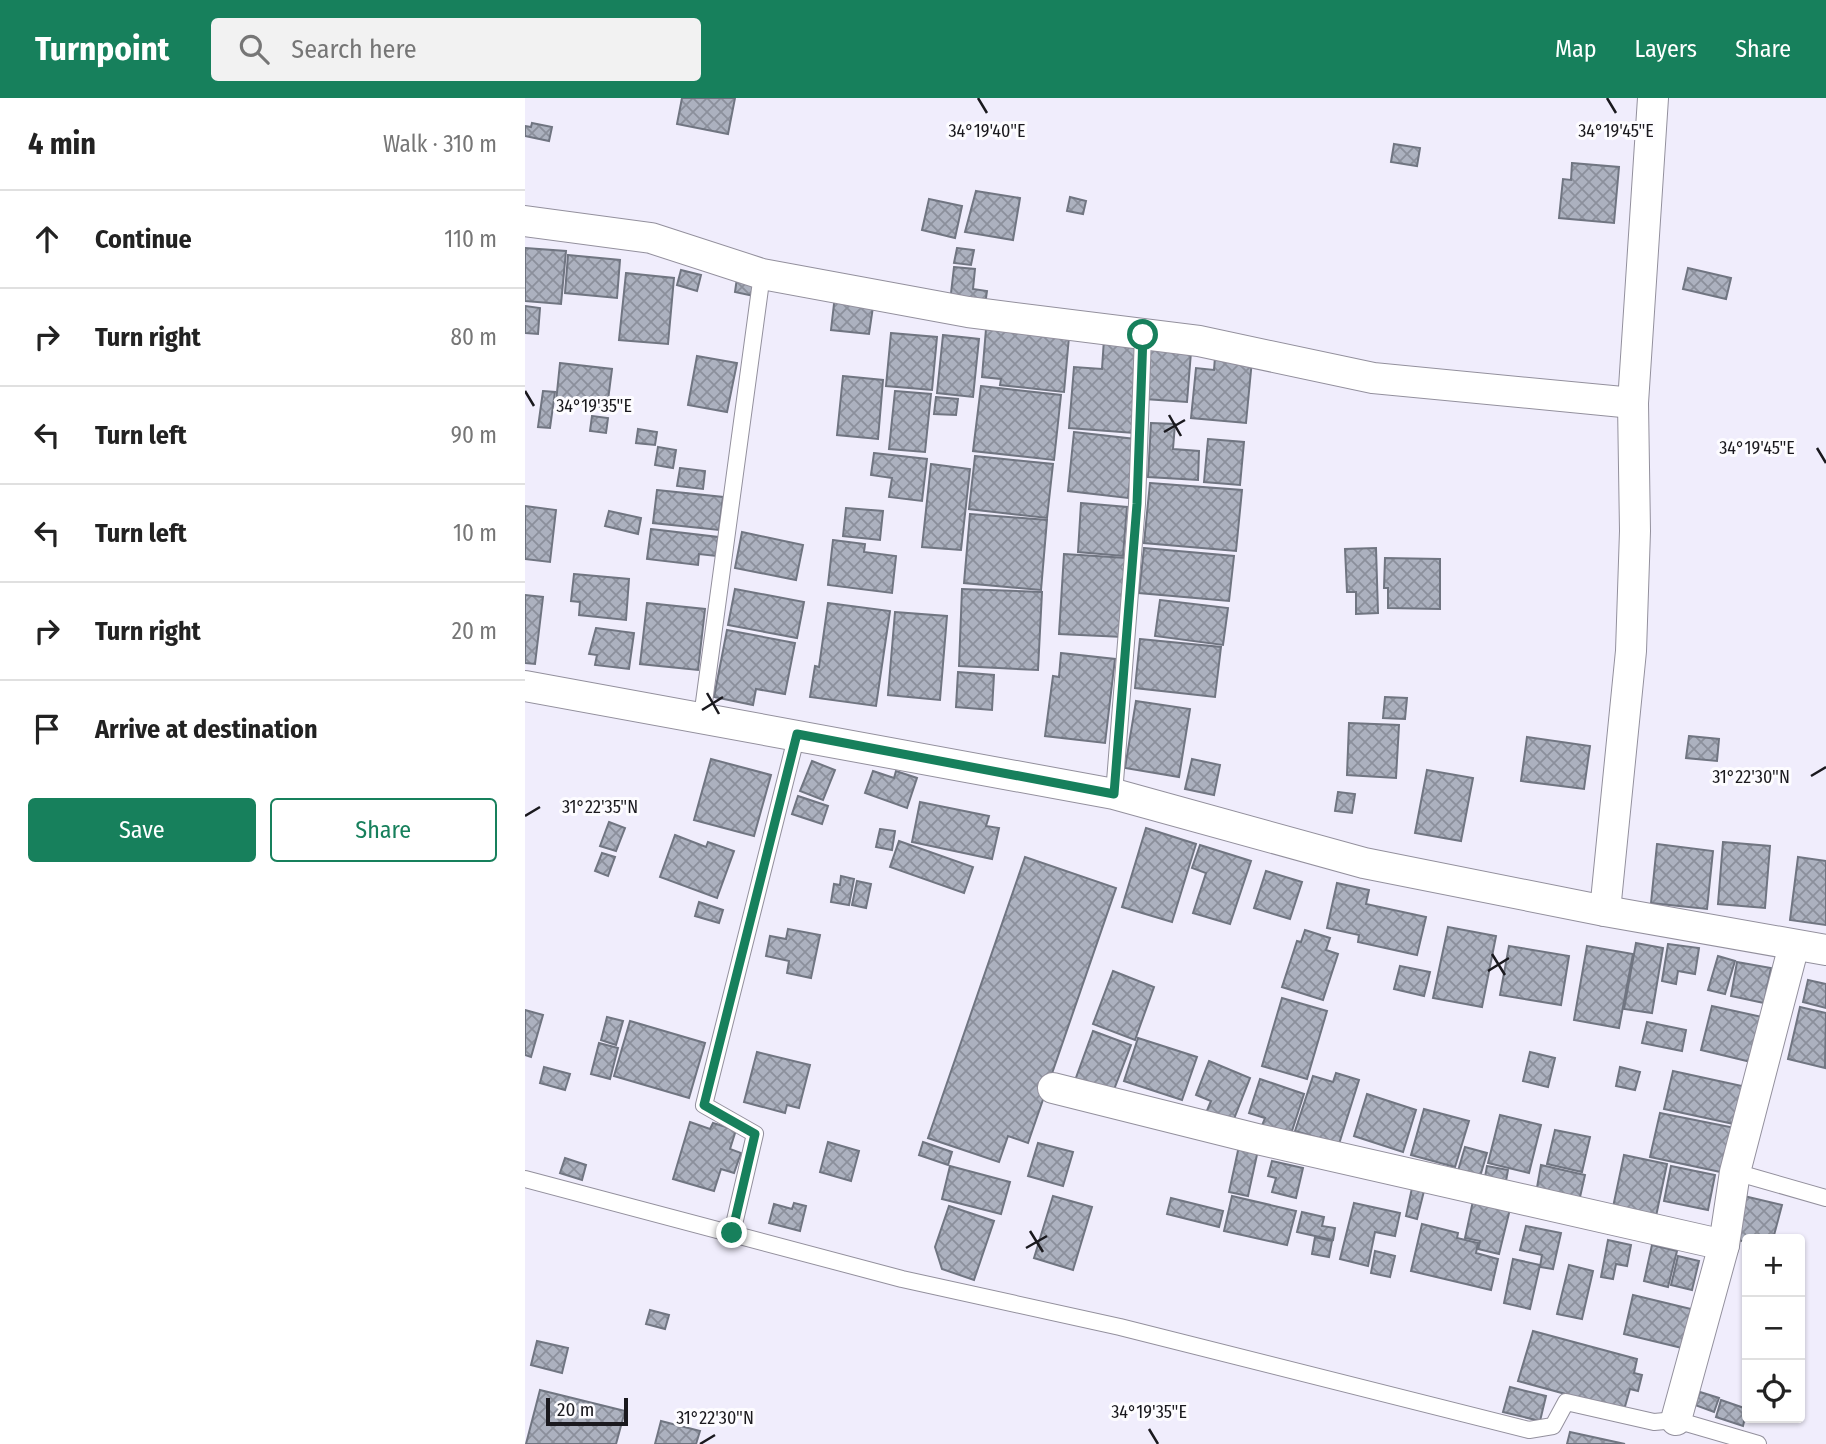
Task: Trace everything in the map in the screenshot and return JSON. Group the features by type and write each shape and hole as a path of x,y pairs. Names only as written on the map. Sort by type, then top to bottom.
{"street":[{"path":"1605,911 1631,651 1635,531 1633,403 1653,98"},
{"path":"525,221 652,238 762,274 968,312 1199,341 1373,378 1633,403"},
{"path":"525,686 1114,794 1364,863 1605,911 1826,950"},
{"path":"1676,1419 1724,1245 1735,1172 1794,945"},
{"path":"1053,1088 1257,1139 1590,1212 1724,1245"}],"lane":[{"path":"702,717 762,274"},
{"path":"1114,794 1137,504 1143,335"},
{"path":"732,1233 755,1134 704,1105 797,734"},
{"path":"1735,1172 1826,1198"},
{"path":"525,1179 902,1279 1120,1327 1529,1430 1553,1426 1566,1402 1642,1420 1676,1419 1758,1444"}],"building":[{"path":"682,98 735,98 728,134 677,124"},
{"path":"532,123 552,127 549,141 525,136 525,126 531,127"},
{"path":"1394,144 1420,148 1417,166 1391,162"},
{"path":"1572,163 1619,167 1614,223 1559,218 1563,179 1571,180"},
{"path":"976,191 1020,198 1013,240 965,232"},
{"path":"1070,197 1086,201 1083,214 1067,211"},
{"path":"929,199 962,206 955,238 922,230"},
{"path":"525,248 566,251 561,304 525,301"},
{"path":"957,248 974,250 971,265 954,263"},
{"path":"568,255 620,260 617,298 565,293"},
{"path":"954,267 975,269 973,289 987,291 985,305 950,302"},
{"path":"1688,268 1731,278 1726,299 1683,289"},
{"path":"681,270 701,275 697,291 677,285"},
{"path":"626,273 674,278 668,344 619,340"},
{"path":"737,278 756,280 754,296 735,292"},
{"path":"835,295 874,300 869,334 831,330"},
{"path":"525,306 540,308 538,334 525,333"},
{"path":"986,329 1069,337 1064,392 1000,385 1001,379 982,377"},
{"path":"891,333 937,337 932,390 886,386"},
{"path":"943,335 979,339 973,397 937,393"},
{"path":"1104,339 1141,342 1134,433 1069,428 1074,367 1102,369"},
{"path":"1149,349 1191,352 1187,402 1145,399"},
{"path":"697,356 737,363 727,412 688,405"},
{"path":"1215,357 1252,360 1246,423 1191,418 1196,368 1214,370"},
{"path":"560,363 612,369 607,408 556,402"},
{"path":"843,376 883,380 878,439 837,435"},
{"path":"981,386 1061,395 1054,460 973,451"},
{"path":"543,391 555,392 550,428 538,427"},
{"path":"895,391 931,394 925,452 889,449"},
{"path":"936,397 958,399 956,415 934,414"},
{"path":"592,416 608,418 606,433 590,431"},
{"path":"1151,423 1175,424 1173,449 1199,451 1198,480 1148,477"},
{"path":"638,429 657,432 655,445 636,443"},
{"path":"1074,432 1135,439 1128,498 1068,491"},
{"path":"1208,439 1244,442 1240,485 1204,482"},
{"path":"658,447 676,450 673,468 655,465"},
{"path":"874,453 927,459 922,501 889,497 892,478 871,475"},
{"path":"975,456 1053,464 1047,518 969,509"},
{"path":"931,464 970,469 961,550 922,547"},
{"path":"680,468 705,471 703,489 677,486"},
{"path":"1150,483 1242,490 1236,551 1144,543"},
{"path":"657,490 723,497 719,530 653,523"},
{"path":"1081,503 1127,507 1123,556 1078,552"},
{"path":"525,506 556,510 550,562 525,559"},
{"path":"846,508 883,511 880,540 843,536"},
{"path":"609,511 641,518 638,534 605,526"},
{"path":"970,514 1047,520 1041,590 964,583"},
{"path":"651,529 718,537 716,556 699,554 698,565 647,559"},
{"path":"742,532 803,545 796,580 735,568"},
{"path":"833,540 865,544 864,552 896,556 892,593 828,585"},
{"path":"1144,548 1234,556 1229,601 1139,593"},
{"path":"1376,548 1378,613 1356,614 1356,592 1347,592 1345,549"},
{"path":"1064,554 1127,558 1123,637 1059,634"},
{"path":"1385,558 1440,559 1440,609 1388,608 1388,588 1384,588"},
{"path":"574,574 629,579 626,620 579,615 580,602 571,601"},
{"path":"735,589 804,602 797,638 728,625"},
{"path":"962,589 1042,592 1038,670 959,666"},
{"path":"525,595 543,597 535,664 525,663"},
{"path":"1160,600 1228,608 1223,645 1155,636"},
{"path":"647,603 705,609 698,670 640,664"},
{"path":"828,603 890,611 876,706 810,697 815,666 819,667"},
{"path":"895,612 947,616 940,700 888,695"},
{"path":"596,628 634,633 629,669 595,665 597,655 589,654"},
{"path":"727,630 795,643 785,694 756,689 753,705 714,697"},
{"path":"1140,639 1221,647 1215,697 1135,688"},
{"path":"1061,653 1115,659 1105,743 1045,736 1053,676 1059,677"},
{"path":"958,672 994,675 992,710 956,707"},
{"path":"1385,697 1407,698 1405,719 1383,718"},
{"path":"1136,701 1190,709 1179,777 1125,768"},
{"path":"1349,723 1399,725 1396,778 1347,775"},
{"path":"1689,736 1719,739 1717,761 1686,758"},
{"path":"1527,737 1590,746 1584,789 1521,781"},
{"path":"711,759 771,775 754,836 694,820"},
{"path":"1192,759 1220,765 1214,795 1185,789"},
{"path":"812,761 835,770 823,800 800,791"},
{"path":"1427,770 1473,778 1461,841 1415,833"},
{"path":"873,771 894,778 896,771 917,778 907,808 865,793"},
{"path":"1338,792 1355,794 1352,813 1335,811"},
{"path":"798,796 828,806 822,824 792,814"},
{"path":"920,802 989,816 986,826 999,828 992,859 912,842"},
{"path":"609,822 625,828 616,851 600,846"},
{"path":"1146,828 1196,844 1172,922 1122,907"},
{"path":"880,829 895,831 892,850 876,847"},
{"path":"675,835 706,847 708,842 734,851 717,898 660,877"},
{"path":"899,841 973,867 964,893 890,867"},
{"path":"1723,842 1770,846 1765,908 1718,904"},
{"path":"1657,844 1713,851 1707,909 1651,903"},
{"path":"1200,845 1251,861 1230,924 1193,913 1206,873 1192,868"},
{"path":"602,853 615,857 608,876 595,871"},
{"path":"1025,857 1116,888 1028,1143 1008,1136 999,1162 928,1138"},
{"path":"1798,857 1826,861 1826,925 1790,920"},
{"path":"1266,871 1302,882 1290,919 1254,908"},
{"path":"841,876 854,879 849,905 831,902 834,884 840,885"},
{"path":"857,881 871,884 866,908 852,905"},
{"path":"1337,883 1369,890 1366,904 1426,917 1417,955 1358,942 1359,935 1327,928"},
{"path":"699,902 723,910 719,923 695,916"},
{"path":"1448,927 1496,936 1482,1007 1433,998"},
{"path":"788,929 820,935 811,978 787,973 789,961 766,956 770,936 786,939"},
{"path":"1305,930 1330,938 1326,950 1338,954 1323,1000 1282,987 1297,941 1301,942"},
{"path":"1636,943 1663,948 1652,1013 1624,1009"},
{"path":"1668,944 1699,948 1695,974 1678,971 1676,984 1662,981"},
{"path":"1509,946 1569,956 1561,1005 1500,995"},
{"path":"1587,946 1633,954 1619,1028 1574,1020"},
{"path":"1718,956 1735,961 1725,994 1708,990"},
{"path":"1737,962 1771,968 1764,1003 1731,996"},
{"path":"1400,966 1430,972 1424,996 1394,989"},
{"path":"1113,971 1154,987 1135,1040 1093,1024"},
{"path":"1808,980 1826,984 1826,1008 1803,1002"},
{"path":"1282,998 1327,1011 1307,1079 1262,1066"},
{"path":"1712,1006 1762,1017 1751,1062 1701,1050"},
{"path":"1800,1007 1826,1013 1825,1068 1788,1059"},
{"path":"525,1010 543,1015 531,1057 525,1055"},
{"path":"607,1017 623,1021 616,1045 601,1040"},
{"path":"630,1021 705,1043 689,1098 614,1076"},
{"path":"1647,1022 1686,1030 1682,1051 1642,1043"},
{"path":"1093,1031 1131,1045 1110,1100 1073,1086"},
{"path":"1138,1038 1197,1057 1182,1100 1124,1081"},
{"path":"599,1043 618,1048 610,1079 591,1074"},
{"path":"757,1052 810,1065 799,1108 787,1105 785,1113 744,1102"},
{"path":"1530,1052 1555,1058 1548,1087 1523,1081"},
{"path":"1209,1061 1250,1078 1232,1124 1206,1113 1211,1101 1196,1095"},
{"path":"544,1067 570,1074 565,1090 540,1083"},
{"path":"1620,1067 1640,1072 1635,1090 1616,1086"},
{"path":"1673,1071 1751,1088 1743,1126 1664,1109"},
{"path":"1336,1073 1359,1080 1339,1144 1295,1131 1313,1076 1333,1082"},
{"path":"1260,1079 1304,1094 1290,1137 1261,1128 1265,1118 1249,1113"},
{"path":"1367,1094 1416,1110 1403,1152 1354,1136"},
{"path":"1424,1109 1469,1121 1455,1167 1411,1155"},
{"path":"1660,1113 1740,1129 1730,1174 1650,1157"},
{"path":"1500,1115 1541,1125 1529,1173 1488,1163"},
{"path":"690,1122 710,1129 713,1123 736,1130 730,1149 741,1153 734,1173 721,1169 714,1191 673,1179"},
{"path":"1555,1130 1590,1137 1582,1172 1547,1164"},
{"path":"828,1142 859,1151 851,1181 820,1172"},
{"path":"923,1142 952,1152 948,1165 919,1155"},
{"path":"1038,1143 1073,1152 1063,1186 1028,1176"},
{"path":"1239,1146 1258,1150 1248,1196 1229,1192"},
{"path":"1465,1147 1487,1153 1479,1180 1457,1174"},
{"path":"1624,1155 1667,1164 1655,1221 1612,1212"},
{"path":"565,1158 586,1165 582,1180 560,1173"},
{"path":"1272,1161 1303,1168 1296,1198 1272,1192 1276,1178 1268,1176"},
{"path":"1541,1165 1585,1175 1578,1206 1536,1193"},
{"path":"950,1166 1010,1182 1001,1214 942,1199"},
{"path":"1487,1166 1508,1170 1504,1192 1483,1188"},
{"path":"1671,1166 1715,1175 1708,1210 1664,1201"},
{"path":"1412,1188 1424,1191 1417,1219 1406,1216"},
{"path":"1053,1196 1092,1207 1073,1270 1034,1258"},
{"path":"1232,1196 1296,1211 1287,1245 1224,1231"},
{"path":"1744,1196 1782,1205 1774,1234 1742,1234 1742,1241 1733,1239"},
{"path":"1171,1198 1223,1211 1219,1227 1167,1214"},
{"path":"1473,1201 1510,1209 1499,1254 1478,1249 1480,1241 1465,1238"},
{"path":"794,1203 806,1206 800,1231 769,1223 774,1204 792,1209"},
{"path":"1354,1203 1400,1213 1395,1236 1375,1232 1368,1266 1340,1259"},
{"path":"949,1206 994,1221 974,1280 942,1269 935,1247"},
{"path":"1302,1212 1324,1217 1322,1226 1335,1228 1333,1240 1297,1232"},
{"path":"1422,1224 1458,1233 1457,1238 1478,1243 1476,1253 1498,1259 1491,1290 1411,1271"},
{"path":"1526,1226 1561,1233 1553,1269 1540,1267 1542,1255 1520,1250"},
{"path":"1315,1237 1332,1241 1329,1257 1312,1254"},
{"path":"1608,1240 1631,1245 1627,1266 1616,1264 1613,1279 1601,1277"},
{"path":"1652,1245 1677,1251 1668,1287 1644,1281"},
{"path":"1375,1251 1395,1256 1390,1277 1371,1273"},
{"path":"1678,1256 1699,1261 1692,1290 1671,1285"},
{"path":"1513,1259 1540,1265 1530,1309 1504,1303"},
{"path":"1569,1265 1593,1271 1582,1319 1557,1314"},
{"path":"1633,1295 1691,1309 1682,1348 1624,1334"},
{"path":"650,1310 669,1315 665,1329 646,1324"},
{"path":"1533,1331 1637,1359 1634,1373 1642,1375 1638,1391 1630,1389 1624,1410 1518,1381"},
{"path":"537,1341 568,1348 562,1373 531,1365"},
{"path":"1510,1387 1546,1396 1540,1421 1503,1412"},
{"path":"540,1390 625,1411 616,1444 526,1444"},
{"path":"1700,1392 1719,1398 1714,1412 1695,1405"},
{"path":"1721,1400 1742,1407 1743,1426 1716,1417"},
{"path":"661,1421 700,1431 696,1444 655,1444"},
{"path":"1570,1432 1625,1444 1567,1444"}],"route":[{"path":"732,1233 755,1134 704,1105 797,734 1114,794 1137,504 1143,335"}]}
